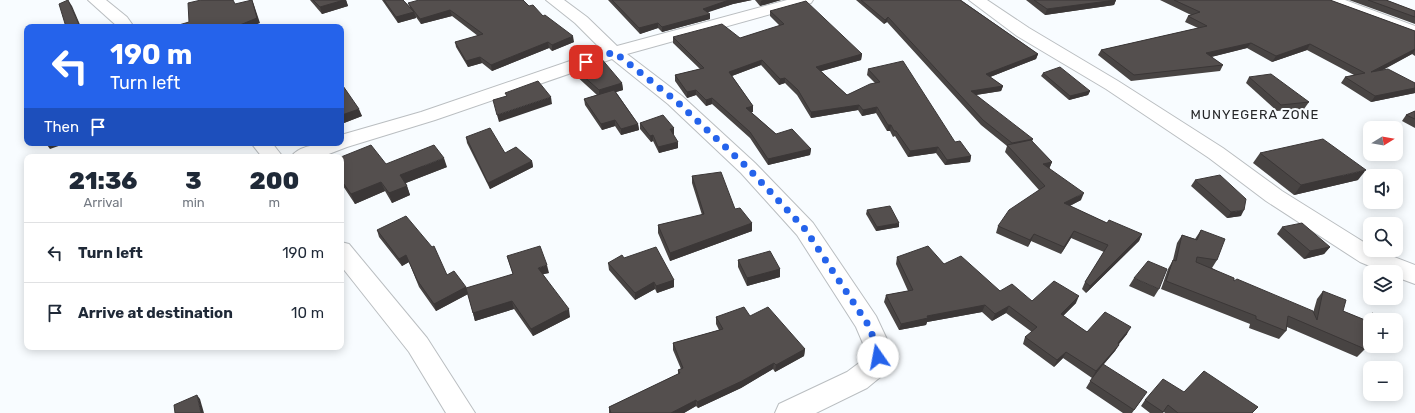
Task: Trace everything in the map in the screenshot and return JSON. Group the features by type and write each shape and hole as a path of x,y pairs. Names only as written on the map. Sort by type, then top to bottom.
{"street":[{"path":"96,0 124,24"},
{"path":"554,0 581,20 614,52 675,100 759,180 805,229 867,323 878,348 875,366 857,380 789,413"},
{"path":"344,142 443,111 614,52 805,0"},
{"path":"977,0 1023,32 1112,85 1216,153 1274,196 1368,256 1415,275"},
{"path":"1330,0 1415,32"},
{"path":"264,146 270,154"},
{"path":"309,154 332,146"},
{"path":"344,254 418,345 461,413"}],"building":[{"path":"68,0 79,24 65,24 59,4"},
{"path":"201,0 233,0 235,4 252,0 257,18 242,24 182,24 189,22 188,3"},
{"path":"313,0 344,0 320,7"},
{"path":"384,0 403,0 414,12 396,17"},
{"path":"419,0 523,0 529,6 533,5 543,16 545,15 573,36 552,45 548,42 491,65 480,57 466,61 455,42 483,34 450,10 420,19 408,3"},
{"path":"612,0 729,0 703,9 710,14 662,27 658,23 639,28"},
{"path":"861,0 960,0 1038,54 986,74 1003,86 971,91 1033,139 1012,143 983,120 888,17 885,20"},
{"path":"1034,0 1116,0 1047,9"},
{"path":"1174,0 1330,0 1415,31 1415,49 1371,72 1388,69 1415,83 1415,88 1375,96 1345,77 1365,73 1310,44 1276,56 1251,43 1206,53 1223,65 1134,75 1101,50 1207,26 1188,16 1200,12"},
{"path":"1368,0 1386,0 1415,11 1415,17"},
{"path":"806,1 862,54 816,67 847,95 870,84 880,82 868,69 903,61 955,142 960,141 971,156 947,160 938,147 910,151 891,125 888,125 877,107 863,110 859,105 811,112 798,90 785,78 780,79 762,60 729,72 753,106 746,108 776,134 792,129 811,149 768,159 750,132 712,98 706,100 696,90 687,92 675,75 704,68 673,37 722,24 740,38 784,24 770,11"},
{"path":"600,57 622,83 599,90 573,67"},
{"path":"1060,67 1090,91 1070,96 1043,73"},
{"path":"1271,74 1309,102 1281,105 1249,77"},
{"path":"538,81 551,97 497,115 493,100 507,96 505,93"},
{"path":"344,87 359,109 344,114"},
{"path":"614,90 638,124 621,129 615,120 601,124 584,99"},
{"path":"1415,111 1415,119 1406,115"},
{"path":"663,115 674,128 670,129 678,142 658,147 653,135 650,136 640,123"},
{"path":"490,128 505,153 516,147 532,161 488,183 466,137"},
{"path":"1323,139 1365,169 1363,171 1301,185 1260,153"},
{"path":"1031,140 1052,162 1043,164 1084,193 1064,203 1107,223 1109,220 1142,234 1090,286 1085,282 1108,245 1074,231 1064,247 1034,234 1030,240 998,226 1009,210 1045,186 1007,145"},
{"path":"371,145 386,164 434,145 444,158 400,175 407,186 389,193 381,182 351,194 344,184 344,156"},
{"path":"721,172 735,209 740,208 752,223 670,253 658,225 704,214 692,176"},
{"path":"1220,175 1246,199 1244,210 1231,212 1195,180"},
{"path":"890,206 899,223 877,227 867,210"},
{"path":"406,216 432,247 434,246 447,275 454,271 466,287 434,304 417,280 406,255 399,259 377,230"},
{"path":"1302,223 1330,247 1310,251 1282,227"},
{"path":"1201,230 1225,239 1217,260 1197,257 1196,262 1234,278 1234,281 1237,279 1313,311 1317,320 1323,291 1346,300 1343,311 1363,319 1363,348 1288,316 1286,331 1256,319 1256,316 1166,281 1173,260 1176,261 1182,235 1197,240"},
{"path":"540,246 547,265 538,268 569,309 531,329 512,301 473,313 466,288 513,274 507,256"},
{"path":"928,246 944,264 961,256 1000,291 1012,284 1032,301 1054,281 1079,296 1061,314 1087,332 1105,312 1131,327 1118,343 1119,345 1096,371 1066,352 1057,360 1025,337 1037,327 1009,306 995,314 985,305 927,316 928,318 901,324 886,295 913,290 897,257"},
{"path":"656,247 674,280 656,286 654,282 635,293 608,263 622,255 624,258"},
{"path":"770,251 780,269 747,278 738,260"},
{"path":"1148,261 1167,269 1159,289 1134,278"},
{"path":"744,307 750,316 768,307 805,349 776,365 774,363 742,381 697,402 696,400 671,413 611,413 609,407 680,373 678,370 683,368 673,343 723,329 716,317"},
{"path":"1103,364 1147,392 1134,410 1090,381"},
{"path":"1204,371 1258,407 1252,413 1178,413 1168,405 1163,412 1145,400 1163,379 1184,392"},
{"path":"197,395 201,413 175,413 174,405"}],"district":[{"name":"MUNYEGERA ZONE","path":"1255,114"}],"route":[{"path":"586,62 614,52 675,100 748,168 805,229 867,323 878,348 878,357"}]}
